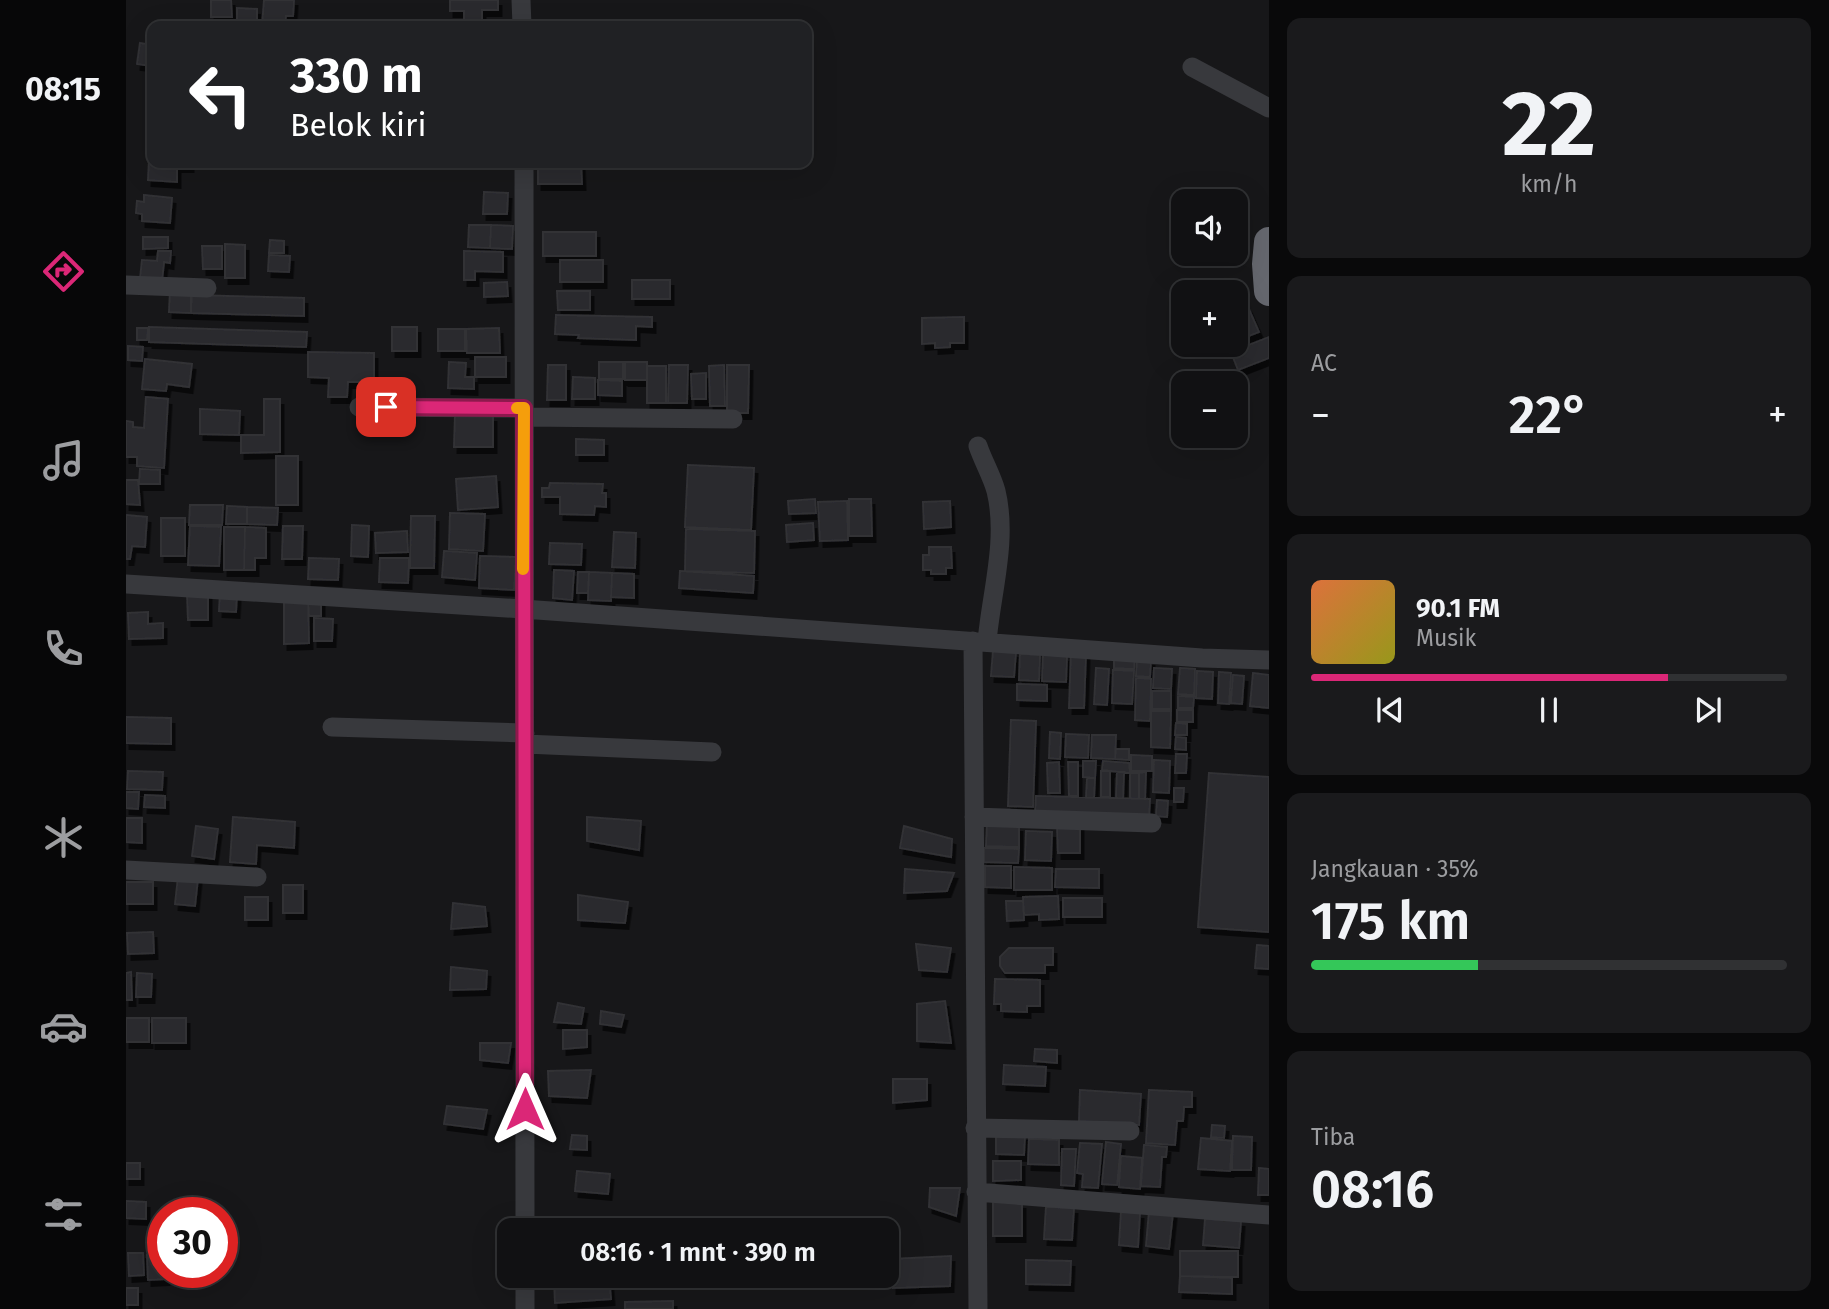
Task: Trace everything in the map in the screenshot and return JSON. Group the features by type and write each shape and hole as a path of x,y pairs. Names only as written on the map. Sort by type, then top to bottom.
{"highway":[{"path":"1269,242 1269,291"}],"street":[{"path":"522,0 522,21"},
{"path":"1192,67 1269,108"},
{"path":"524,168 525,1218"},
{"path":"126,285 207,288"},
{"path":"359,407 733,419"},
{"path":"978,446 996,495 998,526 998,565 980,642 974,817 978,1309"},
{"path":"126,584 523,609 1202,658 1269,660"},
{"path":"332,727 712,751"},
{"path":"974,817 1152,823"},
{"path":"126,870 257,877"},
{"path":"975,1128 1130,1131"},
{"path":"976,1192 1269,1215"},
{"path":"524,1288 525,1309"}],"building":[{"path":"211,0 231,0 232,17 211,17"},
{"path":"264,0 294,0 293,16 286,16 285,21 262,21"},
{"path":"450,0 498,0 498,10 482,10 482,20 464,20 464,11 450,11"},
{"path":"237,8 257,9 257,21 237,21"},
{"path":"140,43 147,44 147,65 137,64"},
{"path":"149,168 177,168 177,182 148,180"},
{"path":"538,168 581,168 582,184 538,184"},
{"path":"484,192 508,193 507,214 483,214"},
{"path":"144,195 172,198 170,223 142,221 142,214 136,213 137,201 144,202"},
{"path":"469,225 491,225 490,248 468,247"},
{"path":"491,225 513,226 512,249 490,248"},
{"path":"543,232 596,232 596,256 543,256"},
{"path":"143,237 168,237 168,248 143,249"},
{"path":"270,240 284,241 284,253 269,253"},
{"path":"225,244 245,245 245,278 225,278"},
{"path":"202,246 222,246 222,269 203,269"},
{"path":"158,251 171,251 170,263 164,262 162,281 140,279 142,260 157,261"},
{"path":"464,251 503,252 503,272 475,271 475,280 464,280"},
{"path":"269,255 290,256 289,272 268,271"},
{"path":"560,260 603,260 603,282 560,282"},
{"path":"632,280 670,280 670,299 632,299"},
{"path":"507,282 508,296 484,297 484,283"},
{"path":"170,290 192,290 191,313 169,312"},
{"path":"557,291 590,291 590,310 558,310"},
{"path":"191,295 304,298 304,316 191,313"},
{"path":"1248,307 1259,332 1248,336"},
{"path":"556,315 652,317 652,327 636,326 636,340 578,338 579,335 555,334"},
{"path":"964,317 964,343 950,343 950,347 935,348 935,343 922,344 922,318"},
{"path":"149,327 307,332 306,347 149,342"},
{"path":"392,327 417,327 417,351 392,351"},
{"path":"137,328 148,328 147,340 137,340"},
{"path":"499,328 500,353 467,353 466,329"},
{"path":"438,329 465,329 465,351 438,351"},
{"path":"1269,337 1269,358 1238,370 1233,357 1248,357 1248,345"},
{"path":"128,346 143,347 142,361 128,360"},
{"path":"308,352 374,353 374,382 348,382 347,397 328,397 329,378 308,377"},
{"path":"475,357 506,357 506,377 475,377"},
{"path":"145,359 192,364 189,387 167,384 166,391 142,389"},
{"path":"449,362 466,363 465,377 474,377 474,389 448,388"},
{"path":"599,362 623,362 623,379 599,379"},
{"path":"625,362 647,362 647,380 625,380"},
{"path":"548,365 566,365 566,400 547,400"},
{"path":"669,365 688,365 687,403 668,403"},
{"path":"724,365 725,406 710,406 709,366"},
{"path":"727,365 749,365 748,413 727,413"},
{"path":"647,366 666,366 666,403 647,403"},
{"path":"706,373 706,399 692,399 691,374"},
{"path":"573,377 595,378 595,399 572,399"},
{"path":"598,380 622,381 622,396 598,395"},
{"path":"146,397 168,399 164,468 137,466 137,457 126,457 126,421 133,422 133,427 144,428"},
{"path":"264,399 280,399 280,452 241,453 241,435 264,435"},
{"path":"200,409 240,411 239,435 200,434"},
{"path":"455,416 493,416 493,447 454,447"},
{"path":"576,439 604,440 604,455 576,455"},
{"path":"276,456 298,456 298,505 276,505"},
{"path":"688,465 754,468 751,530 685,527"},
{"path":"140,469 160,470 160,484 139,484"},
{"path":"496,476 498,507 458,510 456,479"},
{"path":"126,480 138,480 140,505 126,504"},
{"path":"550,483 603,484 602,493 606,493 606,507 595,506 594,515 560,514 560,497 542,497 542,488 549,488"},
{"path":"815,499 816,513 789,514 788,501"},
{"path":"849,499 871,499 872,536 849,536"},
{"path":"847,501 848,540 820,541 818,502"},
{"path":"950,501 951,527 924,529 923,502"},
{"path":"190,505 223,505 222,525 189,525"},
{"path":"227,506 247,507 247,524 226,524"},
{"path":"247,507 278,508 277,525 247,524"},
{"path":"450,513 485,514 483,551 449,549"},
{"path":"126,515 147,517 145,547 132,546 130,559 126,559"},
{"path":"411,516 435,516 434,568 410,568"},
{"path":"161,518 185,518 185,556 161,556"},
{"path":"813,523 814,540 787,542 786,525"},
{"path":"352,525 369,526 368,557 351,556"},
{"path":"190,526 221,527 219,566 188,565"},
{"path":"283,526 303,526 302,559 282,559"},
{"path":"224,527 245,527 244,570 224,570"},
{"path":"245,527 266,528 266,558 255,558 255,570 244,570"},
{"path":"686,529 755,531 754,573 685,571"},
{"path":"407,531 408,552 376,553 375,533"},
{"path":"614,532 636,533 635,568 612,567"},
{"path":"550,543 582,544 581,565 549,564"},
{"path":"929,547 951,547 952,568 946,568 946,574 931,574 931,570 923,570 923,555 929,555"},
{"path":"444,551 477,553 475,580 442,577"},
{"path":"480,556 516,557 514,590 479,588"},
{"path":"309,558 339,559 338,580 308,579"},
{"path":"380,558 409,558 408,583 379,582"},
{"path":"554,570 574,571 572,600 553,598"},
{"path":"680,571 754,576 753,593 679,588"},
{"path":"578,572 589,572 588,593 577,593"},
{"path":"589,572 612,573 611,601 588,600"},
{"path":"612,573 634,574 634,598 611,597"},
{"path":"187,593 208,593 208,620 188,620"},
{"path":"220,593 237,594 236,612 219,611"},
{"path":"308,601 309,643 284,644 284,602"},
{"path":"308,601 321,601 321,616 309,616"},
{"path":"148,612 148,624 163,623 163,638 129,639 128,613"},
{"path":"314,618 333,619 332,641 314,641"},
{"path":"993,651 1016,652 1014,677 991,676"},
{"path":"1071,653 1086,653 1084,708 1069,708"},
{"path":"1020,654 1040,655 1039,681 1019,680"},
{"path":"1043,655 1067,656 1066,682 1042,681"},
{"path":"1114,657 1135,658 1134,669 1114,668"},
{"path":"1137,660 1151,660 1150,677 1136,676"},
{"path":"1096,668 1109,669 1107,705 1094,704"},
{"path":"1154,668 1172,669 1171,689 1153,688"},
{"path":"1180,668 1195,669 1194,695 1178,694"},
{"path":"1113,670 1134,671 1132,704 1112,703"},
{"path":"1197,671 1213,672 1212,699 1196,698"},
{"path":"1219,672 1231,673 1229,704 1218,703"},
{"path":"1253,673 1269,675 1269,708 1250,706"},
{"path":"1233,675 1244,676 1242,704 1231,703"},
{"path":"1136,678 1151,679 1150,721 1135,720"},
{"path":"1017,684 1047,685 1047,701 1017,700"},
{"path":"1152,691 1171,691 1171,709 1152,709"},
{"path":"1178,696 1194,697 1193,708 1178,708"},
{"path":"1177,710 1193,710 1193,722 1177,722"},
{"path":"1151,711 1171,711 1170,748 1151,747"},
{"path":"126,717 171,718 171,744 126,743"},
{"path":"1011,720 1036,721 1033,807 1008,806"},
{"path":"1176,723 1187,724 1187,735 1175,735"},
{"path":"1050,732 1061,733 1060,759 1049,758"},
{"path":"1066,734 1089,735 1088,758 1065,757"},
{"path":"1092,735 1116,735 1115,759 1091,758"},
{"path":"1176,737 1186,738 1186,750 1175,749"},
{"path":"1116,749 1129,749 1129,760 1115,759"},
{"path":"1176,754 1187,754 1186,773 1175,773"},
{"path":"1131,755 1152,756 1152,771 1131,771"},
{"path":"1154,760 1170,761 1169,793 1153,792"},
{"path":"1083,761 1096,761 1095,778 1083,777"},
{"path":"1103,761 1129,763 1130,773 1102,770"},
{"path":"1059,762 1060,793 1048,793 1047,763"},
{"path":"1068,762 1078,762 1078,796 1069,796"},
{"path":"128,771 163,772 162,790 127,789"},
{"path":"1101,771 1110,771 1110,797 1101,797"},
{"path":"1117,772 1124,772 1123,799 1116,798"},
{"path":"1146,772 1145,799 1139,799 1139,773"},
{"path":"1130,773 1139,773 1139,799 1130,799"},
{"path":"1209,773 1269,777 1269,932 1198,927"},
{"path":"1087,778 1095,778 1094,798 1086,798"},
{"path":"1174,788 1184,788 1183,802 1174,802"},
{"path":"126,792 139,792 138,809 126,808"},
{"path":"145,795 165,796 165,808 144,807"},
{"path":"1036,796 1150,799 1149,818 1035,815"},
{"path":"1157,800 1168,801 1167,817 1156,816"},
{"path":"233,817 295,822 294,848 257,845 256,864 230,862"},
{"path":"587,817 641,821 639,850 587,841"},
{"path":"126,818 142,818 142,843 126,842"},
{"path":"987,825 1019,826 1019,847 986,846"},
{"path":"1057,825 1080,825 1080,853 1058,853"},
{"path":"196,826 218,829 214,859 192,856"},
{"path":"904,826 952,839 951,857 900,848"},
{"path":"1026,831 1052,832 1051,861 1025,860"},
{"path":"984,848 1019,849 1018,863 984,862"},
{"path":"985,866 1011,866 1011,888 985,887"},
{"path":"1014,867 1052,868 1052,890 1014,890"},
{"path":"905,869 954,873 947,891 904,893"},
{"path":"1056,869 1099,869 1099,888 1055,887"},
{"path":"178,877 198,878 195,906 175,904"},
{"path":"126,882 153,882 153,904 126,904"},
{"path":"283,885 303,885 303,913 283,913"},
{"path":"578,895 628,902 625,923 578,920"},
{"path":"1058,896 1059,919 1039,920 1039,914 1024,915 1023,897"},
{"path":"245,897 268,897 268,920 245,920"},
{"path":"1063,898 1102,898 1102,917 1063,917"},
{"path":"1006,901 1023,901 1024,920 1007,921"},
{"path":"453,903 485,907 487,926 451,929"},
{"path":"153,932 154,953 128,954 127,933"},
{"path":"916,944 951,948 947,972 919,970"},
{"path":"1257,945 1269,946 1269,969 1255,968"},
{"path":"1009,948 1053,948 1053,965 1045,965 1045,973 1005,973 1000,966 1000,957"},
{"path":"451,967 487,971 486,989 450,990"},
{"path":"131,972 132,1000 126,1000 126,973"},
{"path":"137,973 152,974 151,997 136,997"},
{"path":"995,979 1040,980 1040,1006 1027,1006 1027,1012 1001,1011 1001,1004 994,1004"},
{"path":"945,1001 951,1043 917,1041 917,1004"},
{"path":"558,1003 584,1008 581,1024 554,1022"},
{"path":"601,1011 624,1015 621,1027 600,1024"},
{"path":"126,1018 149,1018 149,1042 126,1042"},
{"path":"152,1018 186,1018 186,1043 152,1043"},
{"path":"563,1030 587,1030 587,1047 563,1049"},
{"path":"480,1043 511,1043 508,1063 480,1060"},
{"path":"1035,1049 1057,1050 1057,1063 1034,1061"},
{"path":"1004,1065 1046,1067 1045,1086 1003,1084"},
{"path":"591,1070 587,1098 549,1096 548,1071"},
{"path":"893,1079 927,1079 927,1100 893,1103"},
{"path":"1080,1090 1141,1094 1139,1125 1079,1121"},
{"path":"1149,1090 1192,1092 1192,1107 1184,1107 1183,1121 1177,1121 1175,1145 1146,1143"},
{"path":"447,1106 487,1110 483,1129 444,1124"},
{"path":"1212,1125 1225,1126 1224,1138 1211,1137"},
{"path":"996,1134 1025,1135 1024,1155 996,1154"},
{"path":"572,1135 587,1136 587,1150 570,1149"},
{"path":"1233,1136 1252,1137 1251,1170 1232,1170"},
{"path":"1201,1138 1232,1141 1230,1171 1198,1169"},
{"path":"1029,1139 1059,1140 1059,1165 1028,1164"},
{"path":"1106,1142 1121,1144 1117,1185 1102,1184"},
{"path":"1080,1143 1102,1144 1098,1188 1082,1187 1083,1174 1077,1173"},
{"path":"1144,1145 1167,1147 1166,1157 1162,1157 1160,1187 1141,1186"},
{"path":"1062,1149 1076,1149 1074,1186 1061,1185"},
{"path":"1121,1156 1142,1158 1140,1189 1119,1187"},
{"path":"993,1161 1021,1161 1021,1180 993,1181"},
{"path":"126,1163 140,1163 140,1179 126,1179"},
{"path":"1259,1168 1269,1169 1269,1195 1258,1195"},
{"path":"577,1171 610,1174 608,1194 575,1191"},
{"path":"930,1188 960,1188 956,1216 929,1207"},
{"path":"126,1201 146,1202 146,1219 126,1218"},
{"path":"993,1202 1022,1203 1022,1236 993,1236"},
{"path":"1046,1207 1074,1208 1072,1240 1044,1239"},
{"path":"1149,1211 1173,1213 1169,1249 1146,1246"},
{"path":"1121,1212 1140,1213 1138,1247 1119,1245"},
{"path":"1205,1219 1241,1221 1239,1248 1203,1245"},
{"path":"1180,1251 1238,1251 1238,1277 1180,1276"},
{"path":"128,1253 143,1253 144,1275 129,1276"},
{"path":"951,1256 950,1286 899,1288 899,1259"},
{"path":"1026,1260 1071,1261 1070,1285 1026,1284"},
{"path":"1180,1276 1232,1278 1232,1294 1179,1292"},
{"path":"126,1288 138,1288 138,1305 126,1305"},
{"path":"554,1288 610,1288 611,1299 555,1303"},
{"path":"673,1301 673,1309 625,1309 625,1302"}],"slow traffic":[{"path":"517,408 524,408 523,569"}],"route":[{"path":"386,407 524,408 525,1109"}]}
